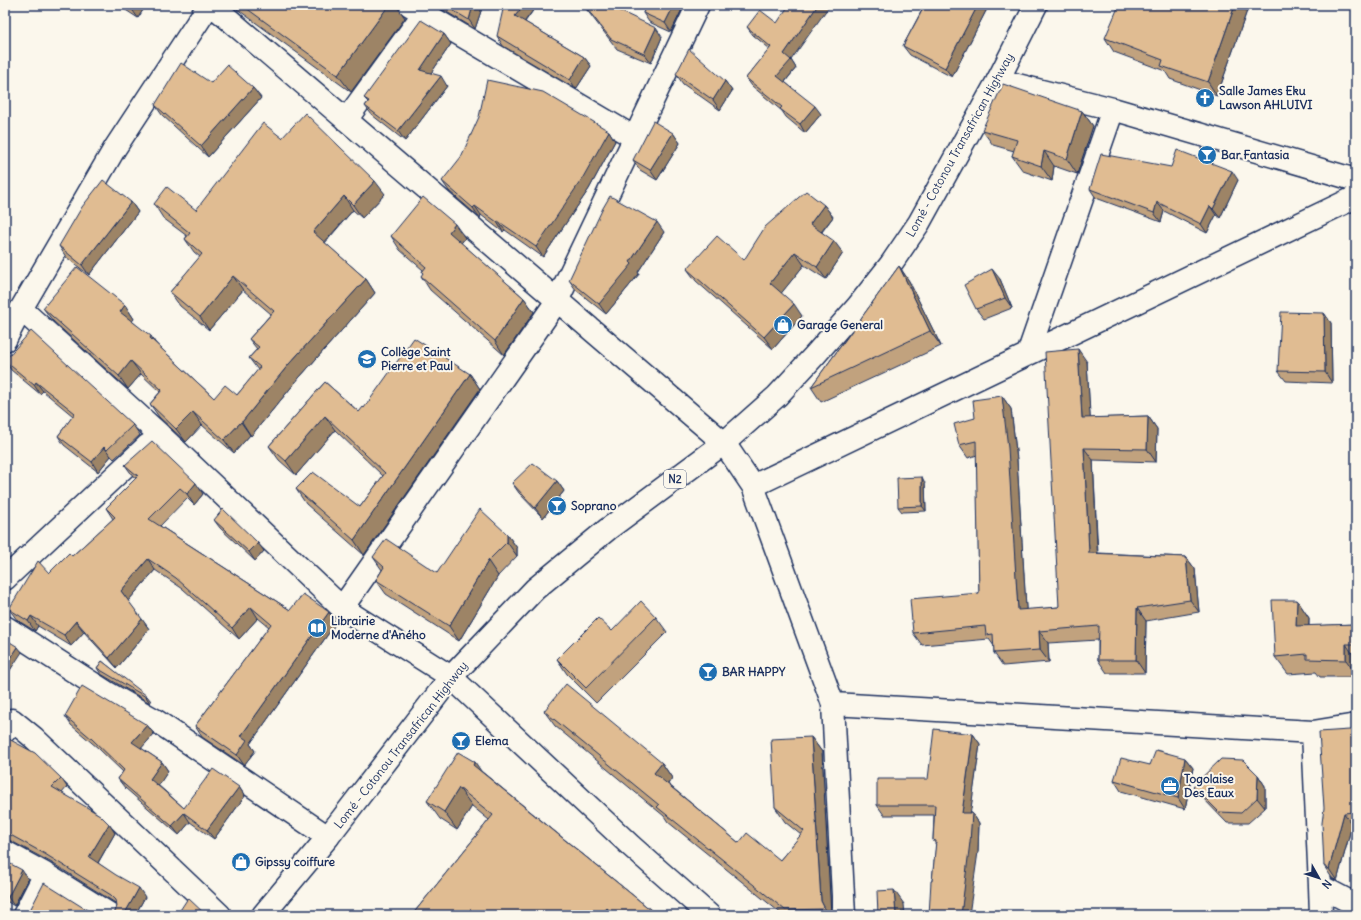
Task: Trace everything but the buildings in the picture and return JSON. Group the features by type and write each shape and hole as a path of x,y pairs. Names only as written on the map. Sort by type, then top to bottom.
{"main road":[{"path":"5,340 21,309 114,148 211,5 724,443 753,486 833,704 844,915"},
{"path":"342,608 557,301 698,5"},
{"name":"Lomé - Cotonou Transafrican Highway","path":"263,915 328,837 451,677 535,589 608,529 724,443 777,396 844,322 891,264 919,223 998,80 1036,5"},
{"path":"346,120 417,9 635,138"},
{"path":"998,80 1113,109 1356,180"},
{"path":"1028,354 1113,109"},
{"path":"753,486 1356,197"},
{"path":"21,309 159,434 342,608 451,677 631,846 709,915"},
{"path":"5,579 159,434"},
{"path":"5,627 106,692 155,720 328,837"},
{"path":"833,704 1313,732 1356,725"},
{"path":"6,728 12,720 34,738 220,915"},
{"path":"1313,732 1320,915"},
{"path":"5,852 45,874 111,915"},
{"path":"24,915 45,874"},
{"path":"1320,886 1356,905"}],"place":[{"name":"Salle James Eku Lawson AHLUIVI","path":"1205,98"},
{"name":"Bar Fantasia","path":"1207,155"},
{"name":"Garage General","path":"783,325"},
{"name":"Collège Saint Pierre et Paul","path":"367,359"},
{"name":"Soprano","path":"557,506"},
{"name":"Librairie Moderne d'Aného","path":"317,628"},
{"name":"BAR HAPPY","path":"708,672"},
{"name":"Elema","path":"461,741"},
{"name":"Togolaise Des Eaux","path":"1170,786"},
{"name":"Gipssy coiffure","path":"241,862"}]}
